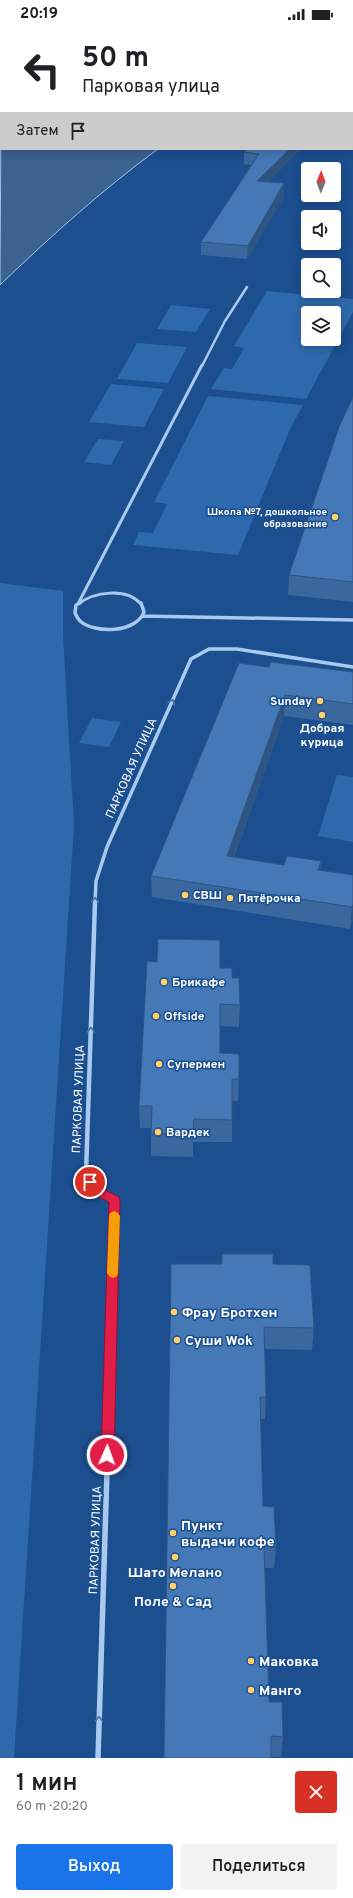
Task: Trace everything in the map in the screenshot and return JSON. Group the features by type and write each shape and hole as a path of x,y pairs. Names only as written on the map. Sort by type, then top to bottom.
{"street":[{"path":"79,602 85,598 100,594 117,594 128,596 142,605 144,610 142,616 130,625 111,629 100,629 86,625 76,618 74,613 75,608 225,321 248,287"},
{"path":"142,616 353,620"},
{"name":"ПАРКОВАЯ УЛИЦА","path":"98,1758 115,1200 95,1190 86,1174 96,881 107,847 191,659 209,649 237,649 353,667"}],"shaded area":[{"path":"1,150 157,150 77,214 0,285"},
{"path":"267,291 301,294 301,298 353,299 353,312 341,334 341,306 301,306 301,346 335,346 306,399 211,389 224,368 232,369 244,348 234,346"},
{"path":"171,305 210,309 196,332 157,329"},
{"path":"137,343 187,347 168,383 117,379"},
{"path":"111,384 164,389 144,427 89,422"},
{"path":"208,396 303,405 290,429 238,555 133,545 139,532 153,533 167,504 154,502"},
{"path":"98,439 124,441 111,465 84,462"},
{"path":"0,583 63,591 63,636 74,825 14,1758 0,1758"},
{"path":"92,718 121,722 109,747 79,743"},
{"path":"337,775 353,777 353,842 318,836"}],"building":[{"path":"247,150 289,150 257,181 284,183 248,246 201,242 259,154 244,152"},
{"path":"353,397 353,582 289,575 339,427"},
{"path":"271,662 353,672 353,704 285,695 227,856 284,865 287,856 321,861 318,870 353,875 352,907 151,876 239,663 269,667"},
{"path":"158,939 220,940 220,968 232,968 232,978 239,978 240,1005 220,1004 220,1053 239,1054 239,1079 232,1079 232,1120 194,1119 193,1134 151,1134 152,1106 139,1106 147,961 157,962"},
{"path":"222,1254 273,1254 273,1264 310,1265 314,1328 264,1327 266,1397 260,1397 263,1506 274,1507 276,1547 264,1546 269,1702 282,1702 283,1737 271,1736 271,1758 164,1758 171,1264 222,1264"}],"slow traffic":[{"path":"113,1273 114,1216"}],"place":[{"name":"Школа №7, дошкольное образование","path":"335,517"},
{"name":"Sunday","path":"320,701"},
{"name":"Добрая курица","path":"322,715"},
{"name":"СВШ","path":"185,895"},
{"name":"Пятёрочка","path":"230,898"},
{"name":"Брикафе","path":"164,982"},
{"name":"Offside","path":"156,1016"},
{"name":"Супермен","path":"159,1064"},
{"name":"Вардек","path":"158,1132"},
{"name":"Фрау Бротхен","path":"174,1312"},
{"name":"Суши Wok","path":"177,1340"},
{"name":"Пункт выдачи кофе","path":"173,1533"},
{"name":"Шато Мелано","path":"175,1557"},
{"name":"Поле & Сад","path":"173,1586"},
{"name":"Маковка","path":"251,1661"},
{"name":"Манго","path":"251,1690"}],"route":[{"path":"90,1182 95,1190 115,1200 107,1455"}]}
